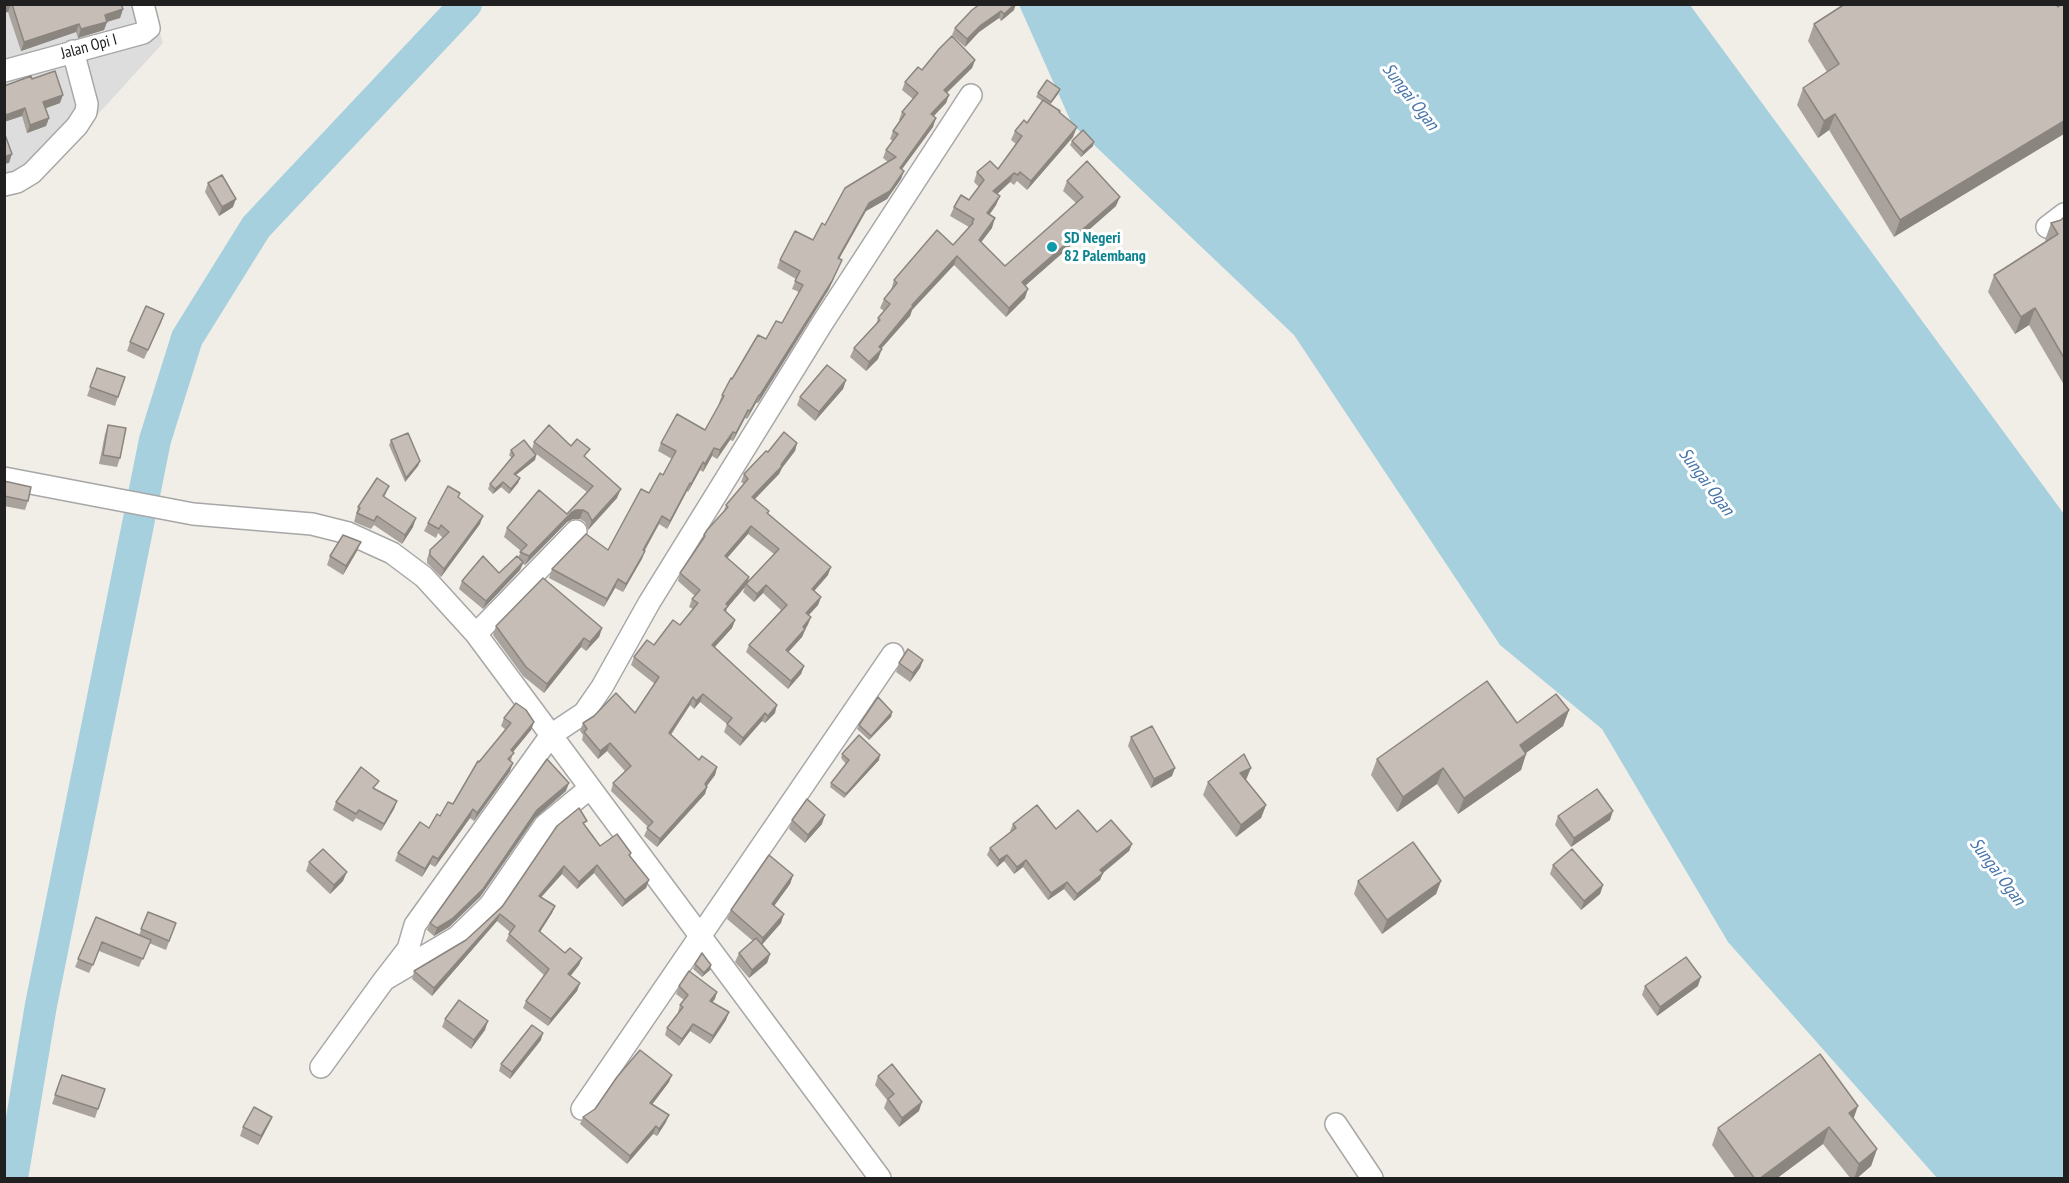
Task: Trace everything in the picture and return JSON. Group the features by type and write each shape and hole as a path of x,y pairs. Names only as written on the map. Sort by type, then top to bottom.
{"street":[{"name":"Jalan Opi I","path":"4,71 143,33 148,28 143,4"},
{"path":"4,185 17,182 32,173 86,112 87,104 73,51"},
{"path":"414,954 415,925 551,735 584,713 602,687 648,603 804,352 971,95"},
{"path":"2047,227 2064,214"},
{"path":"4,478 193,514 312,524 348,533 392,553 424,577 476,634 880,1179"},
{"path":"476,634 576,531"},
{"path":"582,1109 893,654"},
{"path":"321,1067 384,980 414,954 457,937 490,905 545,825 590,788"},
{"path":"1336,1124 1372,1179"}],"shaded area":[{"path":"4,5 152,5 163,43 36,182 4,192"}],"water":[{"name":"Sungai Ogan","path":"1019,5 1690,5 2064,514 2064,1178 1937,1178 1728,942 1602,729 1500,645 1294,335 1072,124"}],"building":[{"path":"12,4 121,4 123,9 105,15 107,22 81,29 79,24 24,42"},
{"path":"980,4 1015,4 1004,14 1001,11 981,25 967,39 955,28"},
{"path":"1845,4 2056,4 2058,7 2064,4 2064,121 1900,220 1835,114 1824,121 1803,88 1839,64 1814,24"},
{"path":"952,36 975,60 944,90 949,95 931,114 936,118 900,168 904,171 890,191 869,203 838,258 842,260 832,281 750,411 748,410 736,433 733,432 720,450 714,448 705,464 703,462 670,521 662,516 626,584 618,579 607,599 552,569 586,534 608,550 641,489 649,493 660,473 663,475 676,451 661,443 677,414 705,430 731,378 758,335 766,339 776,321 782,323 803,285 795,281 800,271 780,260 795,231 813,240 822,223 825,225 845,188 896,157 886,150 898,134 893,131 905,114 902,112 918,93 905,82 918,67 922,70"},
{"path":"55,71 63,95 43,102 49,118 30,125 25,108 6,115 4,86 31,76 32,79"},
{"path":"1047,80 1060,89 1051,102 1038,93"},
{"path":"1043,100 1060,111 1077,127 1031,181 1020,172 1018,175 1014,173 993,191 1000,196 987,213 995,218 979,240 1005,266 1083,197 1067,181 1087,161 1120,197 1022,282 1028,289 1009,308 957,256 912,305 879,347 882,349 869,362 854,348 880,320 878,318 890,304 884,299 897,283 894,280 937,230 953,245 973,223 974,219 954,207 961,195 969,200 984,180 977,172 990,161 998,169 1022,136 1015,131 1024,120 1027,123"},
{"path":"1083,130 1094,142 1083,152 1072,141"},
{"path":"4,132 12,154 4,157"},
{"path":"222,175 236,199 222,207 208,183"},
{"path":"2064,217 2064,358 2035,308 2021,317 1994,275 2058,234 2051,223"},
{"path":"146,306 164,314 148,350 130,342"},
{"path":"827,365 846,380 819,412 800,397"},
{"path":"97,368 125,377 118,397 90,387"},
{"path":"108,425 126,428 120,458 103,455"},
{"path":"549,425 571,446 577,439 590,449 584,456 621,489 592,521 588,513 583,510 571,513 529,556 520,552 527,545 507,528 539,490 567,514 593,486 534,442"},
{"path":"784,432 797,443 782,466 752,497 769,511 767,513 831,567 812,589 821,597 806,613 811,617 803,627 805,629 786,650 804,666 791,681 749,645 787,605 766,585 757,594 746,584 779,549 751,526 725,556 749,577 726,604 728,606 724,610 735,620 712,645 777,705 768,716 765,713 743,738 727,724 732,718 703,694 696,701 693,697 669,733 699,760 702,756 717,767 705,784 707,787 660,839 647,828 653,822 613,783 631,766 610,743 600,751 584,732 587,729 583,723 594,716 616,693 635,713 659,677 634,657 647,640 654,645 673,620 680,625 698,603 692,599 700,590 680,573 707,530 728,507 726,505 748,479 744,474 766,451 768,452"},
{"path":"408,433 420,461 406,478 391,440"},
{"path":"524,440 536,455 514,474 520,478 511,489 503,482 495,489 490,484 514,455 511,450"},
{"path":"377,478 389,486 383,496 416,518 405,535 377,516 374,521 357,513 360,508 358,507"},
{"path":"4,481 31,487 28,501 4,496"},
{"path":"448,486 460,493 458,497 483,516 444,569 430,555 430,550 449,532 441,525 439,529 428,523"},
{"path":"343,535 361,542 346,566 330,556"},
{"path":"483,556 499,573 517,556 523,562 486,601 462,581"},
{"path":"543,578 602,628 590,642 584,638 547,684 526,667 496,626"},
{"path":"908,649 923,660 913,673 899,663"},
{"path":"1487,681 1517,723 1556,694 1569,710 1520,745 1526,754 1464,798 1443,768 1403,797 1377,759"},
{"path":"878,697 892,712 871,736 859,725"},
{"path":"516,703 526,710 534,722 511,750 514,753 508,759 513,763 477,813 473,809 438,859 433,856 425,869 398,853 420,822 429,828 437,814 440,816 448,802 453,804 478,761 511,723 504,718"},
{"path":"1152,726 1175,768 1154,779 1131,737"},
{"path":"859,735 880,755 846,794 831,783 849,760 842,754"},
{"path":"1244,754 1251,768 1240,773 1266,805 1241,825 1208,782"},
{"path":"547,759 569,783 537,810 483,889 452,919 437,928 430,923"},
{"path":"361,767 379,781 373,788 397,801 384,824 359,810 356,814 336,802"},
{"path":"1597,789 1613,811 1574,838 1558,816"},
{"path":"807,799 825,815 808,835 792,820"},
{"path":"1037,805 1056,829 1078,810 1097,832 1111,820 1132,844 1100,870 1103,873 1077,894 1067,882 1051,893 1026,860 1017,867 1007,855 999,860 990,848 1016,828 1013,824"},
{"path":"579,808 587,821 583,823 600,846 617,834 631,853 629,855 649,880 625,900 597,865 579,882 564,866 539,896 555,906 539,931 565,953 570,948 582,958 568,974 580,983 551,1019 526,1001 549,969 509,934 515,926 500,914 434,988 414,971 466,940 502,907 557,826"},
{"path":"1413,842 1441,881 1387,920 1358,881"},
{"path":"323,849 347,872 334,885 309,862"},
{"path":"1572,849 1603,885 1584,901 1553,865"},
{"path":"769,855 793,875 772,904 784,914 763,938 731,910"},
{"path":"148,912 176,923 169,941 141,929"},
{"path":"96,917 151,940 143,959 102,942 93,965 78,959"},
{"path":"756,938 770,954 752,970 739,953"},
{"path":"702,953 711,965 704,973 695,964"},
{"path":"1686,957 1701,977 1660,1007 1645,986"},
{"path":"689,971 717,992 710,1001 729,1012 713,1036 693,1024 682,1039 667,1028 683,1007 680,1005 688,995 679,986"},
{"path":"459,1000 488,1021 474,1040 445,1019"},
{"path":"532,1025 543,1033 512,1072 501,1064"},
{"path":"640,1050 672,1075 650,1103 669,1115 659,1129 656,1126 630,1156 583,1117 595,1109 617,1077"},
{"path":"1820,1054 1858,1106 1849,1113 1877,1149 1859,1164 1829,1127 1759,1179 1755,1179 1718,1128"},
{"path":"892,1064 922,1102 902,1118 888,1099 894,1094 878,1076"},
{"path":"62,1075 105,1089 98,1109 55,1095"},
{"path":"254,1107 272,1117 261,1136 243,1127"}],"waterway":[{"path":"12,1178 41,1005 155,440 187,338 256,227 466,4"}],"place":[{"name":"SD Negeri 82 Palembang","path":"1052,247"}]}
